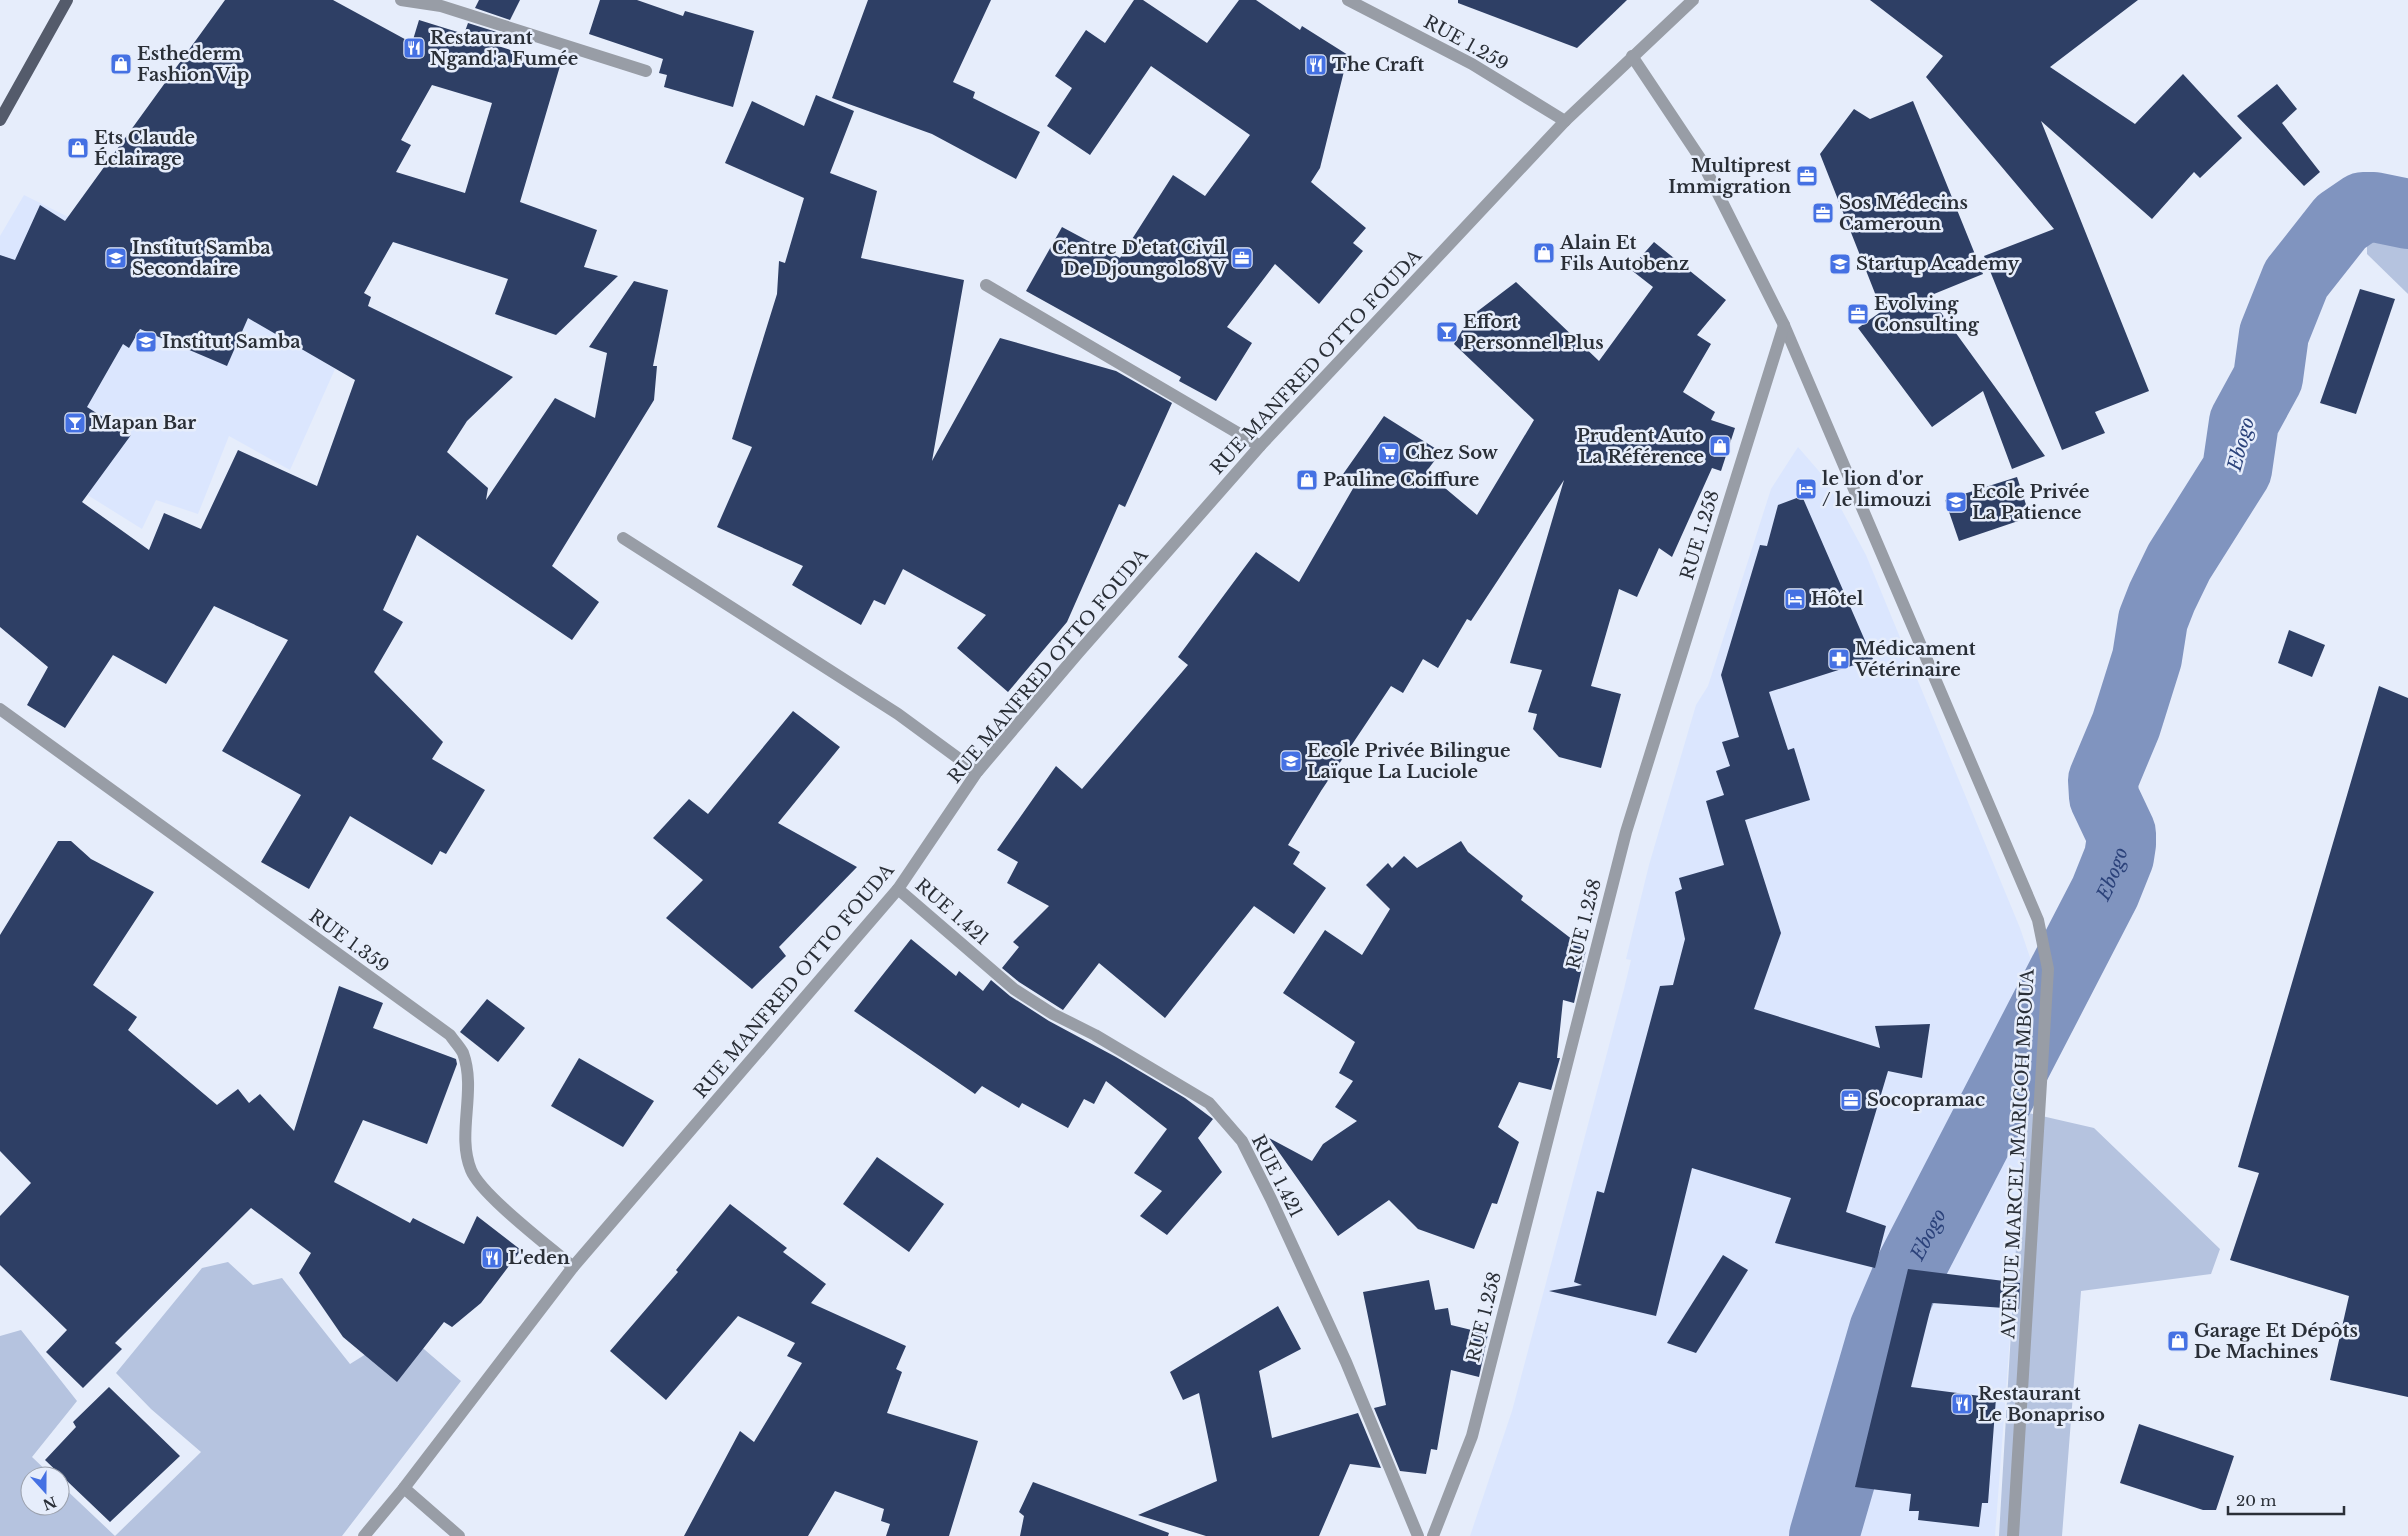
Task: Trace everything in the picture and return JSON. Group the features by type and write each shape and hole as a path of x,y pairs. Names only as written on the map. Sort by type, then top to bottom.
{"main road":[{"path":"0,120 67,0"}],"street":[{"path":"401,0 441,6 646,72"},
{"name":"RUE 1.259","path":"1348,0 1472,64 1565,121"},
{"name":"RUE MANFRED OTTO FOUDA","path":"364,1536 404,1488 573,1267 898,889 977,772 1078,653 1260,446 1565,121 1693,0"},
{"name":"AVENUE MARCEL MARIGOH MBOUA","path":"1632,56 1700,158 1784,325 2038,920 2048,969 2013,1536"},
{"path":"986,285 1260,446"},
{"name":"RUE 1.258","path":"1434,1536 1472,1436 1626,832 1784,325"},
{"path":"623,538 898,714 977,772"},
{"name":"RUE 1.359","path":"0,709 450,1035 462,1051 468,1072 466,1153 471,1171 482,1188 573,1267"},
{"name":"RUE 1.421","path":"898,889 1014,989 1053,1014 1095,1035 1209,1103 1242,1141 1271,1199 1346,1362 1418,1536"},
{"path":"404,1488 459,1536"}],"shaded area":[{"name":"Institut Samba","path":"24,195 177,271 335,369 290,470 229,436 198,514 156,500 142,529 41,466 0,378 0,236"},
{"path":"2367,222 2408,230 2408,294 2367,254"},
{"path":"1798,447 1824,477 1866,555 2020,928 2037,978 2039,995 2033,1033 1995,1536 1470,1536 1512,1411 1624,989 1631,960 1626,959 1649,865 1696,705 1708,686 1771,489"},
{"path":"2024,1112 2094,1128 2220,1249 2211,1274 2081,1291 2062,1536 1999,1536"},
{"path":"228,1262 253,1285 282,1278 350,1364 403,1331 461,1381 342,1536 115,1536 201,1452 151,1409 116,1373 202,1268"},
{"path":"21,1330 77,1401 32,1457 41,1466 20,1466 20,1516 70,1516 70,1493 115,1536 0,1536 0,1336"}],"building":[{"path":"225,0 333,0 412,43 419,20 464,34 468,23 503,34 498,46 560,66 520,202 597,230 584,267 618,276 556,335 495,314 508,279 393,242 364,293 371,297 368,306 513,377 467,421 447,452 488,488 486,500 555,398 595,418 607,353 589,347 634,281 668,290 653,366 657,366 654,400 552,566 599,602 572,640 417,535 383,610 403,622 374,672 443,742 432,759 485,790 446,854 440,851 432,865 350,816 309,889 261,862 301,795 222,751 288,640 214,606 166,684 113,655 65,728 27,705 48,667 0,627 0,255 15,260 40,205 65,221","holes":["432,85 492,103 465,193 396,172 411,145 401,140","248,318 355,380 317,486 238,450 201,529 164,513 149,550 82,502 131,435 87,407 123,344 129,348 140,329 227,366"]},
{"path":"479,0 520,0 510,20 475,8"},
{"path":"600,0 637,0 683,16 685,11 754,31 733,107 664,87 667,75 659,73 663,59 589,34"},
{"path":"868,0 991,0 953,82 975,92 973,98 1040,132 1016,179 932,134 832,98"},
{"path":"1134,0 1143,0 1207,43 1239,0 1256,0 1300,30 1302,26 1348,55 1320,168 1311,182 1366,228 1353,243 1363,251 1319,304 1275,264 1227,327 1252,343 1216,401 1179,381 1181,377 1026,291 1062,227 1120,258 1173,175 1205,196 1250,135 1151,66 1090,155 1047,126 1072,88 1055,76 1086,30 1105,43"},
{"path":"1458,0 1627,0 1577,48 1458,3"},
{"path":"1870,0 2138,0 2050,67 2135,124 2183,74 2242,138 2200,178 2194,172 2152,219 2041,121 2149,391 2095,412 2105,433 2062,450 1984,256 2054,229 1926,77 1943,56"},
{"path":"2277,84 2297,109 2282,123 2320,172 2304,186 2237,116"},
{"path":"816,95 854,111 830,173 877,191 861,258 964,280 932,461 1000,338 1116,371 1172,403 1125,507 1119,504 1067,622 1008,692 957,648 986,615 903,569 885,605 874,600 861,625 792,585 803,566 717,527 752,447 732,439 777,294 779,261 785,263 804,198 725,163 752,101 804,126"},
{"path":"1913,101 1983,274 1929,296 2045,456 2012,469 1983,391 1932,427 1858,328 1882,311 1820,154 1854,109 1870,119"},
{"path":"1654,242 1726,300 1697,335 1711,344 1683,392 1715,412 1711,420 1735,428 1721,471 1712,468 1672,557 1659,548 1637,597 1619,589 1591,686 1621,694 1601,768 1559,757 1533,729 1537,714 1528,712 1542,670 1510,663 1564,480 1471,621 1467,619 1438,668 1423,659 1403,693 1391,686 1321,791 1288,845 1300,852 1293,864 1326,888 1294,934 1254,906 1165,1018 1099,963 1063,1010 1019,982 1002,968 1019,947 1013,942 1049,906 1007,883 1018,862 997,850 1056,766 1082,789 1188,665 1178,657 1256,552 1299,582 1355,485 1341,477 1384,416 1441,452 1426,472 1477,515 1534,420 1454,344 1470,317 1516,282 1599,361 1653,287 1630,269"},
{"path":"2360,289 2395,299 2356,414 2320,403"},
{"path":"2017,477 2030,517 1959,541 1945,500"},
{"path":"1802,496 1873,659 1769,692 1788,750 1794,748 1810,800 1745,820 1781,933 1754,1009 1880,1048 1875,1026 1930,1024 1922,1078 1888,1071 1846,1212 1886,1226 1875,1268 1775,1243 1791,1198 1692,1168 1656,1316 1549,1291 1582,1285 1574,1282 1597,1191 1604,1193 1660,986 1673,985 1685,939 1675,892 1682,889 1679,878 1724,865 1706,801 1724,795 1716,771 1730,766 1722,742 1739,737 1721,675 1760,545 1767,546 1778,505"},
{"path":"2289,630 2325,645 2312,677 2278,663"},
{"path":"2379,686 2408,698 2408,1397 2330,1380 2349,1296 2230,1260 2259,1173 2238,1167"},
{"path":"793,711 840,747 778,823 857,867 779,947 786,956 752,989 666,918 703,880 653,838 689,799 708,814"},
{"path":"58,841 71,841 91,859 154,892 93,985 137,1017 128,1030 217,1105 238,1089 249,1103 260,1094 294,1131 339,986 383,1003 373,1028 456,1059 457,1064 427,1144 363,1120 334,1182 410,1223 413,1218 464,1244 477,1216 521,1250 481,1303 452,1327 444,1322 397,1382 343,1337 299,1273 311,1253 251,1208 115,1343 122,1349 83,1388 46,1352 67,1330 0,1265 0,1216 31,1183 0,1151 0,935"},
{"path":"1461,841 1468,852 1523,896 1521,900 1586,950 1574,1003 1563,1000 1557,1058 1560,1058 1551,1090 1519,1082 1498,1127 1519,1142 1497,1204 1492,1203 1474,1249 1418,1229 1389,1200 1338,1236 1269,1138 1312,1161 1323,1144 1357,1121 1335,1107 1353,1081 1339,1073 1355,1042 1283,993 1325,930 1362,955 1390,909 1366,885 1388,863 1392,868 1404,856 1417,868"},
{"path":"911,939 956,976 959,971 983,991 991,980 1010,996 1049,1021 1116,1057 1185,1098 1213,1119 1198,1138 1222,1172 1167,1235 1140,1216 1162,1191 1134,1173 1167,1129 1106,1081 1094,1104 1084,1099 1068,1128 1022,1103 1019,1108 982,1086 975,1094 854,1011"},
{"path":"487,999 525,1028 498,1062 460,1032"},
{"path":"579,1058 654,1101 623,1147 551,1106"},
{"path":"877,1157 944,1204 909,1252 843,1204"},
{"path":"730,1204 787,1248 783,1252 826,1284 811,1303 906,1346 896,1369 902,1372 887,1413 978,1441 949,1536 886,1536 890,1524 881,1521 884,1509 835,1491 808,1536 684,1536 740,1431 754,1442 802,1363 787,1356 795,1343 738,1316 666,1400 610,1351 678,1272 676,1270"},
{"path":"1723,1255 1748,1270 1696,1353 1667,1343"},
{"path":"1908,1269 2020,1283 2019,1309 1932,1303 1911,1387 1996,1398 1988,1503 1982,1503 1979,1527 1918,1520 1919,1511 1909,1511 1911,1494 1855,1487"},
{"path":"1429,1280 1435,1310 1448,1308 1451,1325 1488,1334 1479,1377 1451,1370 1437,1450 1431,1449 1426,1474 1400,1471 1374,1408 1386,1405 1363,1292"},
{"path":"1278,1306 1301,1349 1259,1371 1272,1438 1358,1413 1381,1468 1350,1464 1319,1536 1206,1536 1138,1515 1217,1481 1199,1393 1183,1400 1170,1372"},
{"path":"109,1387 180,1456 110,1522 70,1484 70,1466 51,1466 45,1460 76,1427 73,1422"},
{"path":"2139,1424 2234,1456 2216,1510 2203,1510 2120,1483"},
{"path":"1033,1482 1169,1533 1168,1536 1020,1536 1024,1516 1019,1512"}],"waterway":[{"name":"Ebogo","path":"1824,1536 1884,1330 1910,1269 2105,892 2119,857 2121,833 2104,797 2103,780 2126,725 2147,658 2153,620 2162,597 2179,562 2237,470 2244,422 2268,378 2274,334 2296,279 2341,222 2363,207 2374,207 2408,214"}],"place":[{"name":"Restaurant Ngand'a Fumée","path":"414,48"},
{"name":"Esthederm Fashion Vip","path":"121,64"},
{"name":"The Craft","path":"1316,65"},
{"name":"Ets Claude Éclairage","path":"78,148"},
{"name":"Multiprest Immigration","path":"1807,176"},
{"name":"Sos Médecins Cameroun","path":"1823,213"},
{"name":"Alain Et Fils Autobenz","path":"1544,253"},
{"name":"Institut Samba Secondaire","path":"116,258"},
{"name":"Centre D'etat Civil De Djoungolo8 V","path":"1242,258"},
{"name":"Startup Academy","path":"1840,264"},
{"name":"Evolving Consulting","path":"1858,314"},
{"name":"Effort Personnel Plus","path":"1447,332"},
{"name":"Institut Samba","path":"146,342"},
{"name":"Mapan Bar","path":"75,423"},
{"name":"Prudent Auto La Référence","path":"1720,446"},
{"name":"Chez Sow","path":"1389,453"},
{"name":"Pauline Coiffure","path":"1307,480"},
{"name":"le lion d'or / le limouzi","path":"1806,489"},
{"name":"Ecole Privée La Patience","path":"1956,502"},
{"name":"Hôtel","path":"1795,599"},
{"name":"Médicament Vétérinaire","path":"1839,659"},
{"name":"Ecole Privée Bilingue Laïque La Luciole","path":"1291,761"},
{"name":"Socopramac","path":"1851,1100"},
{"name":"L'eden","path":"492,1258"},
{"name":"Garage Et Dépôts De Machines","path":"2178,1341"},
{"name":"Restaurant Le Bonapriso","path":"1962,1404"}]}
